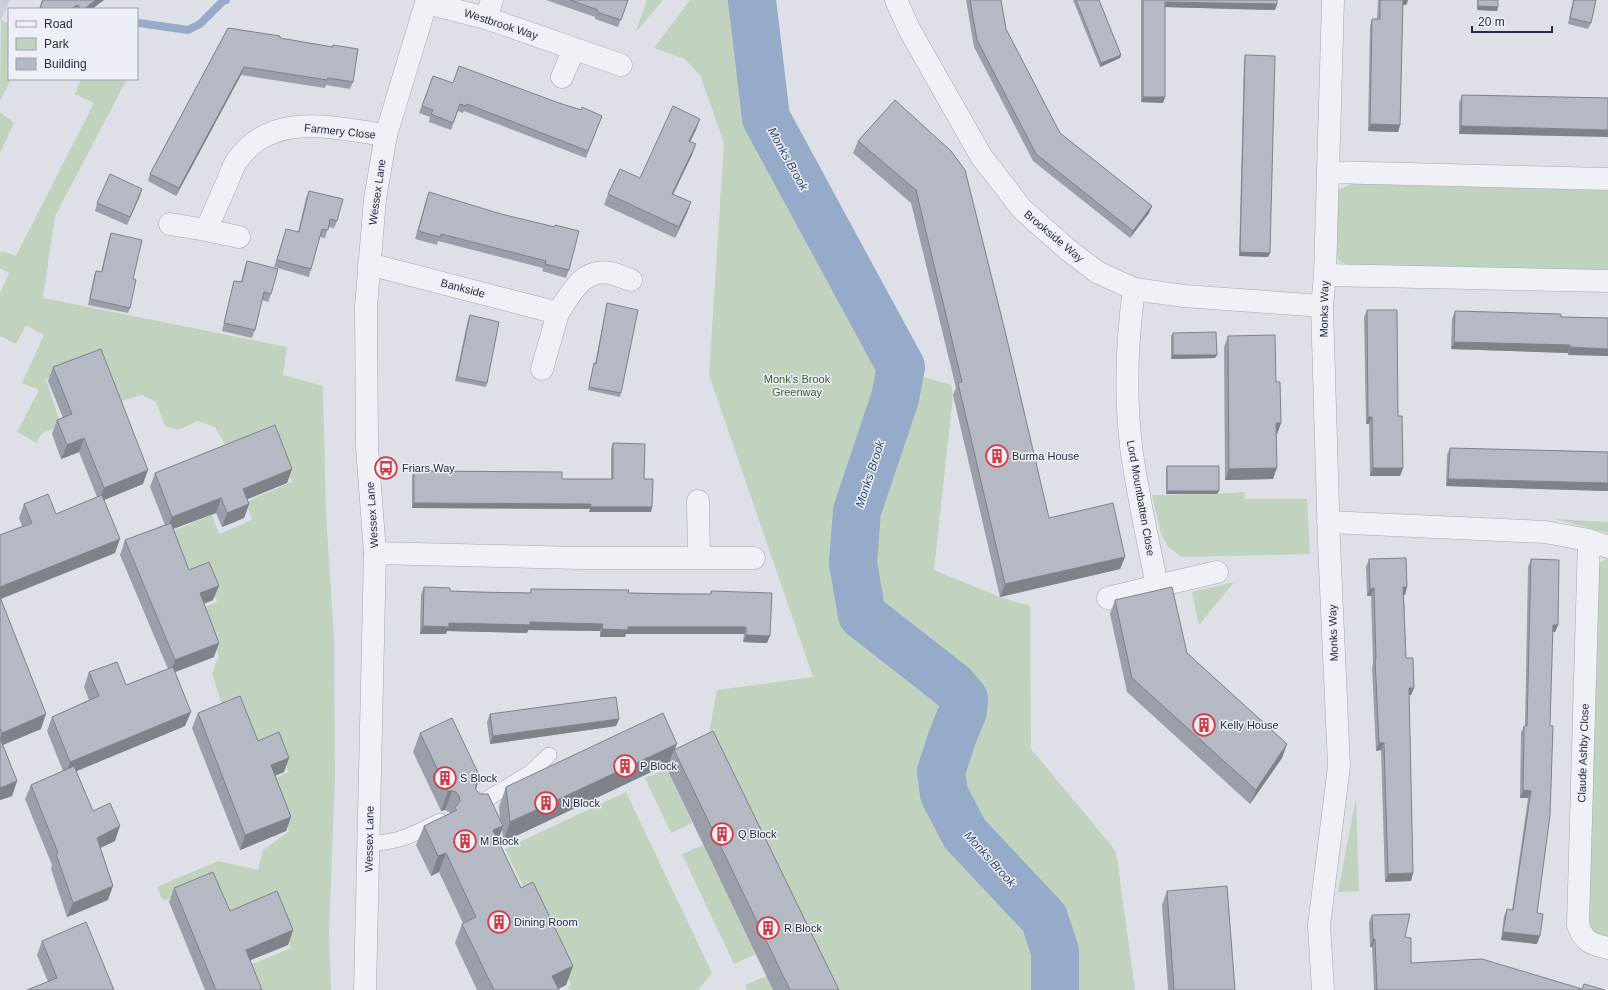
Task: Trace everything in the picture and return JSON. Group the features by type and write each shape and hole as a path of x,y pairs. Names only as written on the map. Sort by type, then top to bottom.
{"street":[{"name":"Monks Way","path":"1323,990 1319,925 1339,766 1328,522 1322,306 1325,275 1333,0"},
{"name":"Westbrook Way","path":"427,1 489,9 574,49 621,65"},
{"name":"Wessex Lane","path":"365,990 369,843 369,760 375,553 367,446 366,314 369,264 375,199 386,136 427,1"},
{"name":"Brookside Way","path":"898,1 909,29 981,156 1022,209 1067,249 1097,272 1134,289 1184,296 1322,306"},
{"path":"562,77 574,49"},
{"name":"Farmery Close","path":"206,230 236,163 251,144 274,131 297,126 321,127 386,136"},
{"path":"1328,172 1608,179"},
{"path":"170,224 239,237"},
{"name":"Bankside","path":"369,264 558,313"},
{"path":"542,370 558,313 578,282 593,273 610,273 631,280"},
{"name":"Monks Way","path":"1325,275 1608,281"},
{"name":"Lord Mountbatten Close","path":"1134,289 1130,324 1128,397 1131,444 1134,472 1157,586"},
{"path":"698,502 699,558"},
{"name":"Claude Ashby Close","path":"1328,522 1545,532 1598,543 1578,925 1582,936 1590,943 1608,948"},
{"path":"375,553 580,558 754,558"},
{"path":"1108,598 1217,572"}],"lane":[{"path":"477,804 510,786 530,772 549,755"},
{"path":"369,843 387,843 406,838 444,819"}],"shaded area":[{"path":"0,0 10,0 0,22"}],"green space":[{"path":"647,0 663,0 635,33"},
{"name":"Monk's Brook Greenway","path":"690,0 730,0 742,53 749,118 881,373 882,392 869,425 856,472 849,511 844,554 848,586 855,618 911,670 952,700 953,709 925,777 928,798 955,844 1029,926 1041,956 1039,990 822,990 706,750 717,690 813,677 709,375 724,143 700,75 685,59 654,48"},
{"path":"1,20 8,24 8,80 10,80 0,101"},
{"path":"81,80 126,80 55,216 43,298 287,347 283,375 323,386 326,514 334,637 335,777 329,933 331,990 252,990 243,968 291,948 273,902 225,921 209,882 163,901 157,887 218,861 258,870 263,850 288,832 288,826 270,780 289,772 276,740 255,745 223,708 212,673 219,656 201,608 217,602 206,570 186,577 173,531 212,515 219,534 252,520 246,502 292,482 272,431 227,448 215,427 198,421 178,430 165,426 156,402 142,395 115,403 95,359 46,379 61,425 41,434 37,443 17,432 39,390 22,383 44,335 26,325 16,344 0,336 0,293 9,273 0,268 0,254 2,251 16,256 94,103 75,94"},
{"path":"0,112 14,123 0,153"},
{"path":"1356,182 1608,188 1608,271 1349,265 1339,261 1334,250 1338,190"},
{"path":"913,374 951,385 953,395 934,570 1000,597 1030,606 1031,749 1116,851 1135,990 1071,990 1067,948 1064,936 1055,915 1035,887 1002,849 972,825 960,807 955,786 957,754 973,709 973,693 964,679 900,629 892,619 883,601 872,558 872,527 885,469"},
{"path":"1244,492 1245,499 1307,499 1310,554 1182,557 1168,547 1161,533 1152,495"},
{"path":"1555,519 1608,522 1608,533"},
{"path":"1608,559 1608,940 1594,937 1586,920 1598,564"},
{"path":"1234,582 1199,625 1192,592"},
{"path":"667,769 692,823 671,833 645,778"},
{"path":"626,792 712,973 698,990 569,990 568,986 571,985 505,849"},
{"path":"1356,798 1359,891 1338,892"},
{"path":"703,845 756,954 734,964 682,854"},
{"path":"767,976 773,990 747,990 745,985"}],"building":[{"path":"43,0 96,0 85,8 80,8 78,5 73,8 40,8"},
{"path":"570,0 628,0 621,20 597,12 598,10"},
{"path":"970,0 1001,0 1006,29 1060,133 1152,206 1133,231 1036,154 977,40"},
{"path":"1076,0 1099,0 1121,55 1101,63"},
{"path":"1143,0 1277,0 1277,4 1165,2 1165,97 1143,97"},
{"path":"1380,0 1403,0 1400,125 1370,124 1372,19 1380,19"},
{"path":"1478,0 1498,0 1498,7 1478,6"},
{"path":"1574,0 1596,0 1591,23 1570,18"},
{"path":"228,28 280,36 280,38 333,47 333,45 358,49 353,82 328,78 327,80 244,67 179,188 150,174"},
{"path":"1245,55 1275,56 1270,253 1240,252"},
{"path":"459,66 559,103 581,110 582,107 602,116 588,151 467,104 466,106 460,104 453,123 431,114 433,110 422,106 433,76 453,83"},
{"path":"1462,95 1608,98 1608,130 1461,126"},
{"path":"895,100 951,151 965,170 1049,518 1113,503 1125,557 1005,584 958,383 962,382 916,190 858,141"},
{"path":"673,106 700,119 689,141 696,144 672,194 691,202 679,227 608,194 620,169 640,178"},
{"path":"110,174 142,189 130,217 97,203"},
{"path":"309,191 343,199 337,221 330,219 328,230 322,229 311,269 277,260 286,229 299,232"},
{"path":"429,192 501,214 555,227 555,225 579,231 569,270 545,264 546,261 441,234 440,237 418,231"},
{"path":"111,233 142,240 133,279 136,280 130,308 90,299 96,271 102,272"},
{"path":"247,261 278,269 271,294 264,292 255,330 224,323 234,281 242,282"},
{"path":"607,303 638,310 621,393 589,387 594,363 596,364"},
{"path":"1367,310 1397,310 1398,416 1402,416 1403,468 1373,468 1372,417 1368,417"},
{"path":"1455,311 1561,314 1561,317 1608,318 1608,349 1570,347 1570,345 1454,342"},
{"path":"470,315 499,322 487,383 457,377"},
{"path":"1216,332 1217,355 1173,355 1173,333"},
{"path":"1275,335 1276,382 1280,382 1281,423 1276,423 1277,468 1229,469 1228,336"},
{"path":"101,349 148,470 104,488 84,438 67,445 57,420 72,414 53,367"},
{"path":"275,425 292,469 243,489 249,504 227,513 221,498 172,517 155,473"},
{"path":"613,443 645,444 644,479 653,479 652,507 591,507 591,504 414,503 414,471 562,472 562,479 613,479"},
{"path":"1450,448 1608,452 1608,483 1448,479"},
{"path":"1167,466 1219,466 1219,491 1167,491"},
{"path":"48,494 56,514 102,495 120,539 0,587 0,535 32,523 24,504"},
{"path":"171,523 189,570 209,562 219,586 200,593 219,643 175,660 125,540"},
{"path":"1406,558 1407,587 1403,587 1406,658 1413,658 1414,688 1409,688 1413,873 1388,874 1384,743 1379,743 1375,659 1374,588 1370,589 1369,559"},
{"path":"1531,559 1559,560 1558,625 1553,625 1550,726 1553,726 1550,815 1537,913 1543,914 1540,936 1503,932 1507,909 1513,910 1531,791 1523,790 1524,726 1527,726"},
{"path":"424,587 450,588 450,591 531,593 531,589 629,590 628,593 679,594 711,594 711,591 772,593 770,636 746,635 746,627 628,627 628,630 602,629 603,624 530,622 530,625 449,623 449,627 423,626"},
{"name":"Kelly House","path":"1172,587 1187,653 1287,744 1256,790 1132,678 1115,600"},
{"path":"0,597 46,714 2,733 0,728"},
{"path":"117,662 126,685 173,667 191,712 70,762 52,717 99,696 89,672"},
{"path":"240,696 258,741 279,732 289,758 271,765 291,817 245,835 198,713"},
{"path":"616,697 619,719 493,736 490,714"},
{"path":"663,713 677,744 510,822 506,787"},
{"path":"452,718 480,777 476,782 476,790 480,794 488,794 503,826 493,830 521,888 533,882 573,966 552,976 559,990 494,990 462,924 476,917 446,853 438,856 424,826 457,810 455,808 460,801 456,792 448,791 420,733"},
{"path":"713,731 839,990 790,990 674,750"},
{"path":"0,738 17,781 0,788"},
{"path":"74,766 93,811 110,803 120,826 97,838 113,886 73,903 56,854 58,853 31,785"},
{"path":"213,872 230,911 277,891 293,930 246,950 262,990 216,990 174,888"},
{"path":"1227,886 1235,990 1174,990 1167,891"},
{"path":"1410,914 1405,937 1411,938 1411,963 1482,959 1582,989 1584,984 1605,990 1377,990 1375,939 1373,939 1372,915"},
{"path":"86,922 114,990 27,990 57,978 42,941"}],"waterway":[{"path":"139,23 188,30 200,24 223,1 226,0"},
{"name":"Monks Brook","path":"752,0 766,118 901,367 895,398 857,511 853,563 862,615 953,686 964,699 963,711 941,772 944,794 965,834 1044,918 1055,951 1055,990"}],"place":[{"name":"Burma House","path":"997,456"},
{"name":"Friars Way","path":"386,468"},
{"name":"Kelly House","path":"1204,725"},
{"name":"P Block","path":"625,766"},
{"name":"S Block","path":"445,778"},
{"name":"N Block","path":"546,803"},
{"name":"Q Block","path":"722,834"},
{"name":"M Block","path":"465,841"},
{"name":"Dining Room","path":"499,922"},
{"name":"R Block","path":"768,928"}]}
